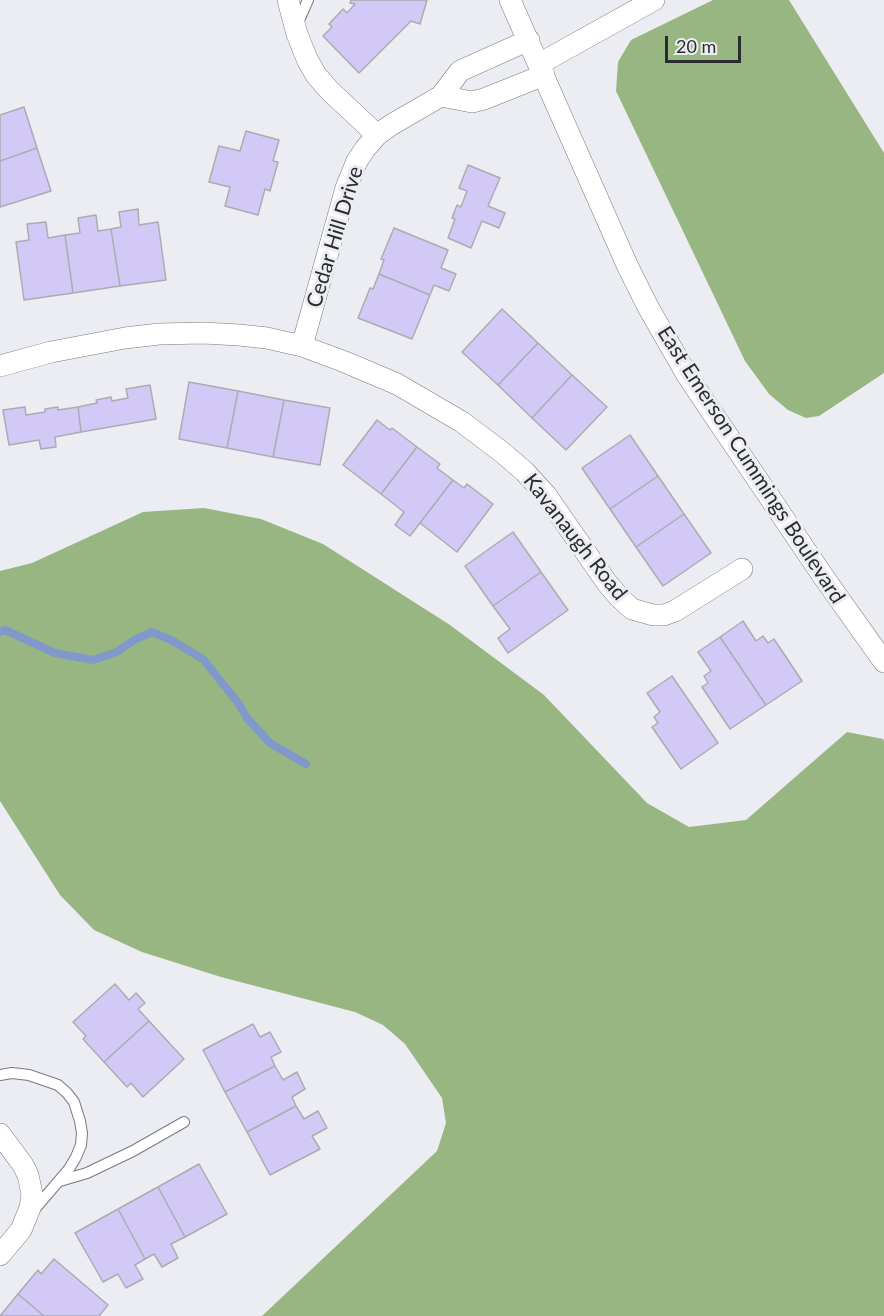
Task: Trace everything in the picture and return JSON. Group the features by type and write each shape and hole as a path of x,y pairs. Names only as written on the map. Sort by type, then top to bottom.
{"street":[{"path":"288,0 307,59 316,75 328,90 377,135"},
{"name":"East Emerson Cummings Boulevard","path":"510,0 648,308 687,375 799,542 884,662"},
{"path":"441,96 472,102 484,99 542,70 654,0"},
{"name":"Cedar Hill Drive","path":"302,346 346,188 357,161 377,135 410,112 441,96 460,71 528,40"},
{"name":"Kavanaugh Road","path":"0,366 51,352 159,334 239,335 267,338 302,346 397,384 462,422 503,453 546,495 607,584 632,609 653,615 675,612 741,569"},
{"path":"0,1134 16,1154 28,1175 32,1194 27,1217 21,1230 0,1255"}],"lane":[{"path":"296,28 308,0"},
{"path":"0,1075 12,1073 28,1075 58,1085 74,1102 80,1121 81,1145 76,1157 60,1181 27,1217"},
{"path":"60,1181 87,1173 133,1151 184,1122"}],"green space":[{"path":"713,0 789,0 884,153 884,373 819,416 806,418 788,410 769,394 745,361 616,91 618,62 631,40"},
{"path":"204,508 261,519 323,544 450,625 544,695 647,803 689,827 746,820 847,732 883,739 884,1316 262,1316 437,1151 446,1123 442,1098 405,1044 383,1025 355,1012 221,977 142,952 94,930 60,895 0,801 0,571 32,563 143,512"}],"building":[{"path":"351,0 427,0 420,24 411,21 359,73 323,36 332,27 329,24 343,9 347,13 355,4 350,3"},
{"path":"24,107 37,148 0,161 0,115"},
{"path":"246,131 279,140 273,161 278,162 270,191 265,189 258,215 225,206 230,187 209,182 219,146 240,151"},
{"path":"37,148 51,191 0,207 0,161"},
{"path":"468,165 500,178 488,206 505,213 499,228 482,221 471,248 448,238 457,205 461,207 467,191 459,188"},
{"path":"138,209 139,225 158,222 166,280 120,286 111,229 121,227 119,212"},
{"path":"96,215 98,231 111,229 120,286 73,293 65,235 80,233 78,218"},
{"path":"46,222 48,238 65,235 73,293 24,300 16,242 29,240 27,224"},
{"path":"394,228 448,250 441,268 456,274 449,291 434,285 430,295 379,274 384,260 381,259"},
{"path":"379,274 430,295 412,339 358,318 370,288 373,289"},
{"path":"502,309 538,343 498,385 462,352"},
{"path":"538,343 572,375 532,418 498,385"},
{"path":"572,375 607,407 566,450 532,418"},
{"path":"189,382 238,391 227,448 179,439"},
{"path":"150,385 156,419 81,432 78,407 111,397 112,401 128,398 126,389"},
{"path":"238,391 284,400 273,457 227,448"},
{"path":"284,400 330,408 320,465 273,457"},
{"path":"25,407 26,415 58,407 58,410 78,407 81,432 55,437 56,447 41,449 39,440 9,445 3,410"},
{"path":"377,420 417,447 381,494 343,465"},
{"path":"630,435 658,476 610,509 582,468"},
{"path":"417,447 440,464 437,468 453,480 410,536 395,525 404,512 381,494"},
{"path":"658,476 684,514 636,547 610,509"},
{"path":"453,480 464,488 467,484 493,504 457,552 420,523"},
{"path":"684,514 711,553 663,586 636,547"},
{"path":"513,532 541,572 493,606 465,566"},
{"path":"541,572 568,610 508,653 498,638 510,629 493,606"},
{"path":"743,621 756,641 763,636 768,643 774,639 802,681 766,705 720,637"},
{"path":"720,637 766,705 730,729 702,687 708,683 704,676 711,671 698,652"},
{"path":"672,676 718,743 681,769 652,727 658,723 654,717 660,712 647,693"},
{"path":"115,984 129,1000 136,993 145,1003 138,1009 149,1021 104,1062 83,1039 86,1036 73,1022"},
{"path":"149,1021 184,1059 143,1097 131,1083 127,1087 104,1062"},
{"path":"253,1024 260,1037 270,1032 281,1052 271,1057 275,1066 225,1092 203,1050"},
{"path":"275,1066 283,1080 297,1072 305,1089 292,1097 296,1106 247,1132 225,1092"},
{"path":"296,1106 304,1119 318,1111 327,1128 312,1136 320,1149 270,1175 247,1132"},
{"path":"199,1164 227,1214 185,1237 158,1187"},
{"path":"158,1187 185,1237 171,1244 178,1258 162,1267 154,1254 145,1259 118,1209"},
{"path":"118,1209 145,1259 135,1265 143,1279 126,1288 118,1274 103,1282 75,1233"},
{"path":"54,1259 108,1305 99,1316 44,1316 18,1294 38,1270 41,1274"},
{"path":"18,1294 44,1316 0,1316"}],"waterway":[{"path":"0,632 5,630 55,653 93,660 117,652 134,640 152,632 171,640 203,659 239,704 247,718 270,743 306,764"}]}
